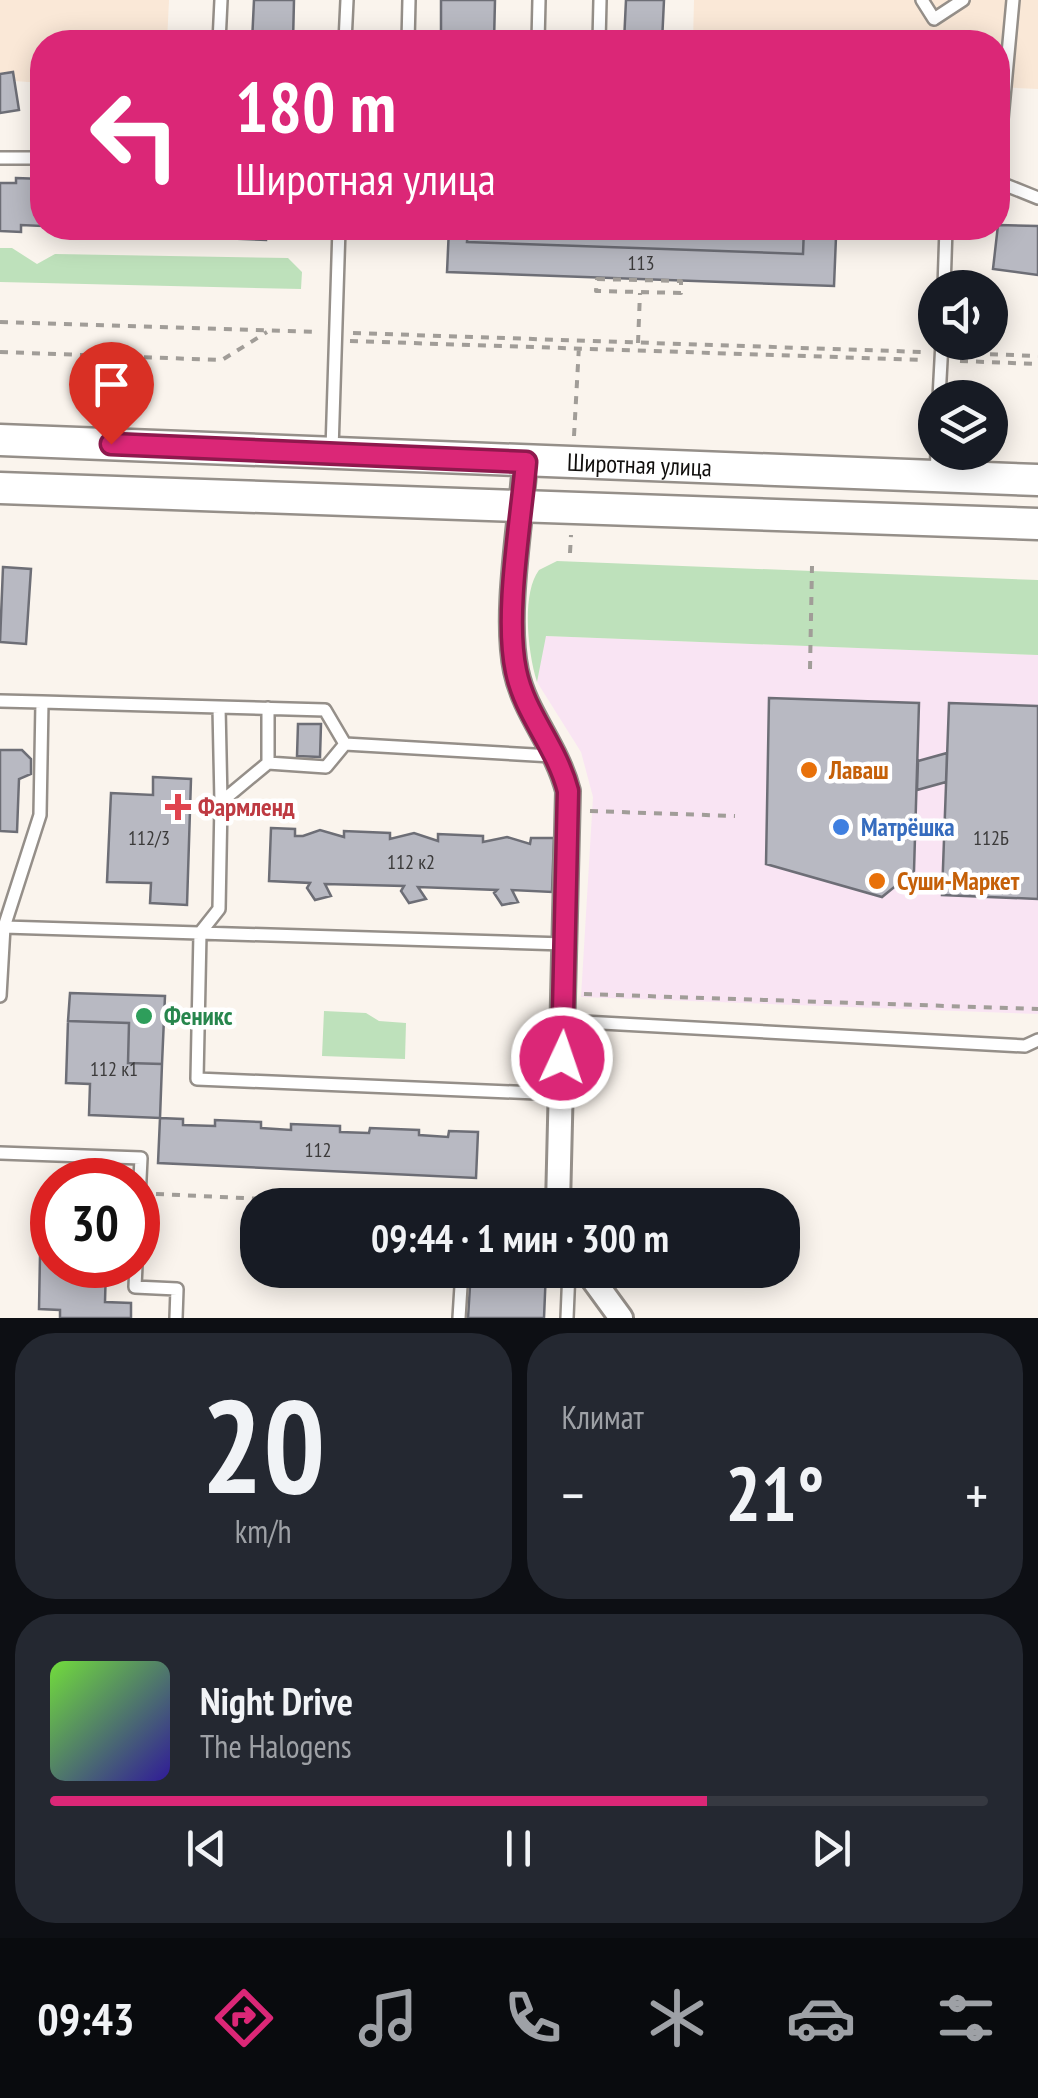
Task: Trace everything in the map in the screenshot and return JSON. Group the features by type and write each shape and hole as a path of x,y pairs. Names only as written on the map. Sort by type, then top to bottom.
{"main road":[{"name":"Широтная улица","path":"0,440 526,462 918,464"},
{"name":"Широтная улица","path":"974,470 1038,480"},
{"name":"Широтная улица","path":"0,488 1038,524"}],"street":[{"path":"526,462 512,640 516,673 530,711 559,756 568,791 558,1188"},
{"path":"599,1288 620,1318"}],"lane":[{"path":"220,30 221,0"},
{"path":"346,30 347,0"},
{"path":"409,30 410,0"},
{"path":"538,30 539,0"},
{"path":"600,0 600,30"},
{"path":"922,0 934,19 962,0"},
{"path":"1009,30 1012,0"},
{"path":"0,158 30,158"},
{"path":"1010,187 1038,198"},
{"path":"332,454 339,240"},
{"path":"945,270 946,240"},
{"path":"0,701 325,710 345,744"},
{"path":"0,996 4,927 40,815 42,702"},
{"path":"220,707 218,909 200,933 197,1079 560,1094"},
{"path":"268,708 268,763"},
{"path":"345,744 559,756"},
{"path":"221,802 268,763 326,768 345,744"},
{"path":"4,927 564,944"},
{"path":"565,1021 1026,1046 1038,1040"},
{"path":"0,1153 141,1158"},
{"path":"160,1288 177,1289 176,1318"},
{"path":"460,1318 461,1288"},
{"path":"567,1318 568,1288"}],"path":[{"path":"596,279 681,281 681,294 640,292 596,291 596,279"},
{"path":"638,343 640,292"},
{"path":"0,322 270,331 579,348 918,352"},
{"path":"0,352 222,360 270,331"},
{"path":"335,337 918,351"},
{"path":"574,447 579,341"},
{"path":"1008,355 1038,356"},
{"path":"1006,360 1038,364"},
{"path":"810,670 812,566"},
{"path":"567,811 735,816"},
{"path":"565,993 1038,1008"},
{"path":"160,1194 240,1198"}],"shaded area":[{"path":"0,0 169,0 168,30 30,30 30,82 0,80"},
{"path":"694,0 1038,0 1038,89 1010,88 1010,30 693,30"},
{"path":"545,636 1038,655 1038,1014 581,997 593,797 581,752 537,682"}],"green space":[{"path":"0,248 12,248 37,264 55,254 288,258 302,272 301,289 0,282"},
{"path":"557,561 1038,580 1038,655 546,636 537,682 529,641 530,594 539,570"},
{"path":"324,1011 366,1013 379,1021 406,1023 405,1059 322,1056"}],"building":[{"path":"254,0 294,0 293,30 253,30"},
{"path":"441,0 495,0 494,30 441,30"},
{"path":"626,0 664,0 663,30 625,30"},
{"path":"13,72 19,110 0,113 0,74"},
{"path":"16,178 30,179 30,225 21,225 21,232 0,231 0,183 16,183"},
{"path":"1010,225 1038,226 1038,275 993,269 996,240 1010,240"},
{"path":"448,240 803,254 804,240 836,240 834,286 447,272"},
{"path":"467,240 804,240 803,254"},
{"path":"3,567 31,569 26,644 0,642"},
{"name":"Матрёшка","path":"769,698 919,703 914,871 882,897 766,864"},
{"name":"Матрёшка","path":"949,703 1038,706 1038,899 942,895"},
{"path":"298,724 321,724 320,757 297,756"},
{"path":"0,750 22,750 31,759 31,774 19,779 17,832 0,831"},
{"path":"947,753 946,782 917,790 918,761"},
{"path":"153,777 191,779 187,905 150,903 151,883 107,882 111,793 153,795"},
{"path":"271,828 295,829 295,836 320,830 344,837 344,831 390,833 390,839 414,833 438,841 438,834 483,836 483,842 507,837 530,844 531,838 554,838 552,892 512,890 518,902 502,905 494,893 497,890 418,887 426,899 409,903 401,891 404,886 325,884 331,896 315,900 307,888 310,883 269,881"},
{"path":"70,993 165,996 162,1064 128,1063 129,1023 68,1021"},
{"path":"68,1021 129,1023 128,1063 162,1064 160,1118 89,1115 90,1084 66,1083"},
{"path":"160,1118 183,1119 183,1125 215,1126 215,1120 261,1122 261,1128 291,1130 291,1124 340,1126 340,1132 369,1133 370,1128 419,1130 419,1135 448,1137 449,1131 478,1132 476,1178 160,1163"},
{"path":"39,1288 105,1288 105,1302 131,1303 131,1318 60,1318 60,1310 39,1309"},
{"path":"470,1288 545,1288 544,1318 468,1318"}],"place":[{"name":"Лаваш","path":"809,770"},
{"name":"Фармленд","path":"178,807"},
{"name":"Матрёшка","path":"841,827"},
{"name":"Суши-Маркет","path":"877,881"},
{"name":"Феникс","path":"144,1016"}],"route":[{"path":"111,444 526,462 512,640 516,673 530,711 559,756 568,791 562,1058"}]}
